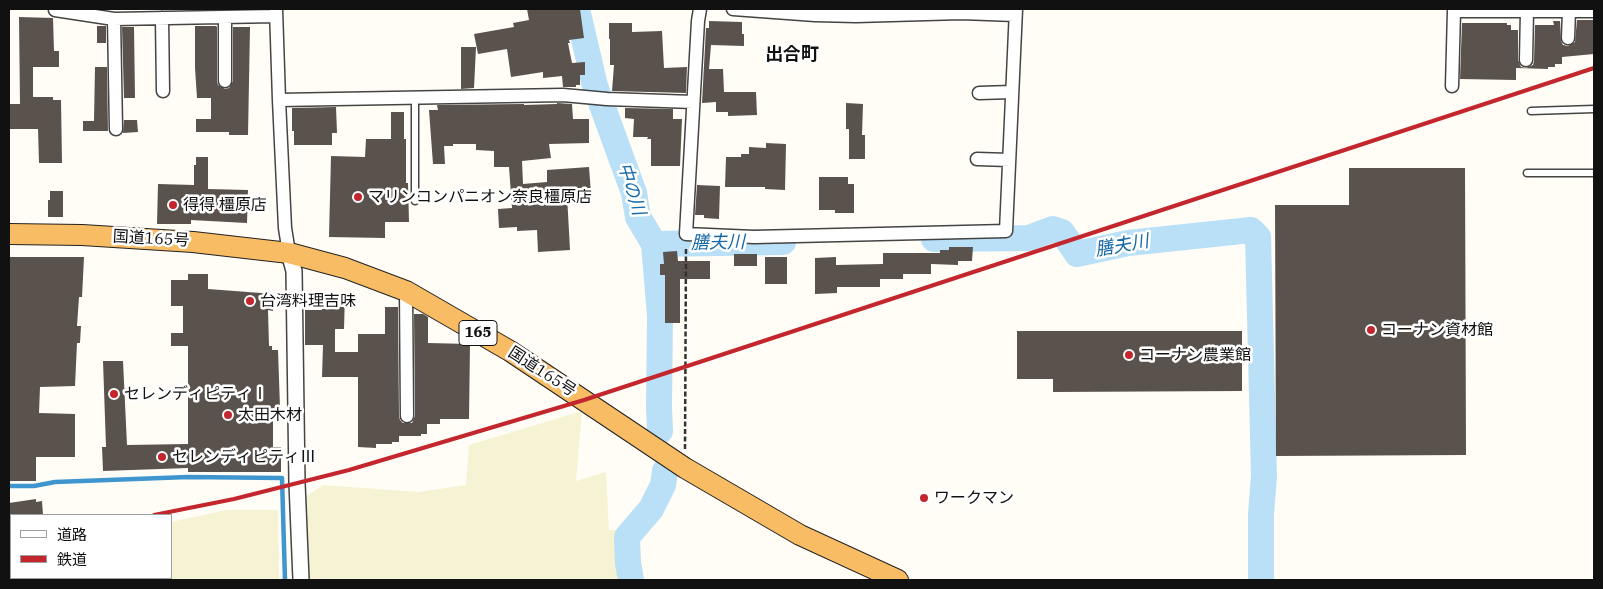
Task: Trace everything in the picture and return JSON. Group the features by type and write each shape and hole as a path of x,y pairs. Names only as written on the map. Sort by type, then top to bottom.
{"highway":[{"name":"国道165号","path":"9,234 82,235 194,242 289,253 345,268 406,291 510,351 685,468 800,535 898,580"}],"street":[{"path":"700,9 686,234 754,237 1006,231 1016,12 961,11 815,15 733,9"},
{"path":"56,10 91,12 114,19 225,17 276,12 285,228 294,271 297,483 302,580"},
{"path":"1452,86 1455,10 1594,11"},
{"path":"1526,60 1527,11"},
{"path":"1568,38 1569,11"},
{"path":"225,17 225,81"},
{"path":"162,18 163,91"},
{"path":"114,19 116,129"},
{"path":"979,93 1012,92"},
{"path":"279,100 562,94 607,99 693,102"},
{"path":"977,159 1009,160"},
{"path":"406,291 407,416"}],"lane":[{"path":"415,97 415,200"},
{"path":"1531,111 1594,110"},
{"path":"1527,173 1594,173"}],"path":[{"path":"685,468 686,248"}],"shaded area":[{"path":"582,411 576,481 606,472 609,530 620,530 624,580 307,580 304,498 323,485 418,492 466,485 469,445"},
{"path":"226,510 278,510 279,580 63,580 172,579 172,522"}],"building":[{"path":"527,9 580,9 584,38 569,40 570,43 568,43 572,63 585,62 585,75 580,75 580,85 576,85 576,87 563,87 562,76 543,78 543,72 511,77 507,49 478,54 474,34 514,27 513,23 529,20"},
{"path":"19,17 53,18 54,51 59,51 59,67 33,67 33,97 53,97 53,100 61,100 62,163 39,163 38,129 9,129 9,104 20,104"},
{"path":"1577,20 1594,20 1594,54 1562,57 1562,64 1555,64 1555,67 1548,67 1548,69 1516,68 1516,80 1460,79 1462,23 1507,23 1507,25 1511,25 1511,30 1518,30 1518,60 1521,67 1526,68 1533,65 1534,61 1535,25 1554,25 1553,21 1560,21 1561,41 1563,45 1568,46 1575,42"},
{"path":"709,21 742,22 744,46 711,45 709,69 723,69 724,92 756,92 757,115 728,116 728,112 716,112 716,102 702,103 706,28 709,28"},
{"path":"609,23 632,23 632,32 662,31 664,68 687,67 686,93 612,91 614,65 610,65"},
{"path":"97,26 106,26 106,43 97,43"},
{"path":"195,26 217,27 217,81 218,85 225,89 229,88 233,81 233,27 250,27 248,135 229,135 229,132 196,132 196,119 211,119 211,98 197,98"},
{"path":"122,27 134,27 135,98 124,98"},
{"path":"461,47 476,47 474,88 461,89"},
{"path":"95,67 107,67 108,131 83,131 83,121 94,121"},
{"path":"846,103 863,104 862,135 865,135 865,159 849,159 849,129 846,129"},
{"path":"572,104 573,119 589,119 589,143 549,144 551,158 522,161 523,184 547,182 547,170 589,167 591,194 567,195 570,250 538,252 537,230 517,231 517,227 499,228 498,209 512,208 509,167 494,167 494,151 476,150 476,144 453,144 453,146 444,146 445,164 433,164 429,110 438,110 437,105"},
{"path":"336,107 337,133 332,133 332,145 294,145 292,108"},
{"path":"625,108 673,109 673,119 682,119 680,166 651,166 651,139 647,139 648,137 633,137 634,119 625,118"},
{"name":"マリンコンパニオン奈良橿原店","path":"391,112 404,112 409,222 385,222 385,238 329,237 331,156 365,157 366,139 391,139"},
{"path":"124,120 137,120 138,132 123,133"},
{"path":"766,143 786,144 785,190 765,189 765,187 725,187 726,157 741,157 741,154 749,154 749,147 766,148"},
{"path":"196,157 208,157 208,189 248,190 247,223 191,220 191,224 157,224 158,184 194,185"},
{"name":"コーナン資材館","path":"1349,168 1465,168 1466,455 1276,456 1275,205 1349,205"},
{"path":"819,177 848,177 848,184 854,184 854,213 835,213 835,210 819,210"},
{"path":"697,185 720,186 719,219 695,215"},
{"path":"50,191 63,191 63,217 48,217"},
{"path":"949,247 973,247 972,261 958,261 958,265 931,264 931,274 903,274 903,279 880,279 880,287 837,287 837,293 815,294 815,258 836,257 836,265 883,264 883,253 940,253 940,250 949,250"},
{"path":"677,251 678,261 710,261 710,279 680,279 680,323 665,323 665,275 660,275 660,264 664,264 663,252"},
{"path":"734,254 757,254 757,266 734,266"},
{"path":"9,257 84,257 82,297 79,297 77,326 81,326 80,343 77,343 75,386 40,387 39,413 75,414 75,457 36,457 36,481 9,481"},
{"path":"765,257 787,257 787,284 765,284"},
{"path":"188,274 208,274 208,289 274,294 273,311 268,310 269,346 272,346 272,350 278,350 280,408 273,408 273,447 281,447 281,472 188,472 188,468 103,471 102,447 106,447 103,361 123,361 127,445 188,444 188,346 171,346 171,333 183,333 183,306 171,306 171,280 188,280"},
{"path":"322,293 345,293 344,329 335,329 335,352 358,352 358,334 385,334 385,307 398,307 399,416 403,423 412,423 415,416 414,314 423,314 428,317 428,343 470,344 469,419 440,419 440,424 427,424 427,434 421,434 421,436 399,436 399,442 376,444 376,448 358,447 358,377 322,377 323,345 305,345 305,310 322,310"},
{"name":"コーナン農業館","path":"1017,331 1242,331 1242,391 1053,392 1053,379 1017,379"},
{"path":"36,499 36,502 42,501 43,514 9,515 9,503"}],"waterway":[{"name":"中の川","path":"577,9 595,86 634,193 638,217 654,244 660,316 660,431"},
{"name":"膳夫川","path":"934,239 1029,238 1053,229 1062,232 1077,254 1128,243 1251,230 1258,237 1264,476 1261,514 1261,580"},
{"name":"膳夫川","path":"654,244 783,242"},
{"name":"中の川","path":"631,580 627,537 651,509 663,485 665,471"},
{"path":"9,486 34,486 55,482 188,477 282,478 285,580"}],"railway":[{"path":"159,514 234,499 349,470 584,400 1594,68"}],"place":[{"name":"マリンコンパニオン奈良橿原店","path":"358,197"},
{"name":"得得 橿原店","path":"173,205"},
{"name":"台湾料理吉味","path":"250,301"},
{"name":"コーナン資材館","path":"1371,330"},
{"name":"コーナン農業館","path":"1129,355"},
{"name":"セレンディピティⅠ","path":"114,394"},
{"name":"太田木材","path":"228,415"},
{"name":"セレンディピティⅢ","path":"162,457"},
{"name":"ワークマン","path":"924,498"}],"district":[{"name":"出合町","path":"792,55"}]}
